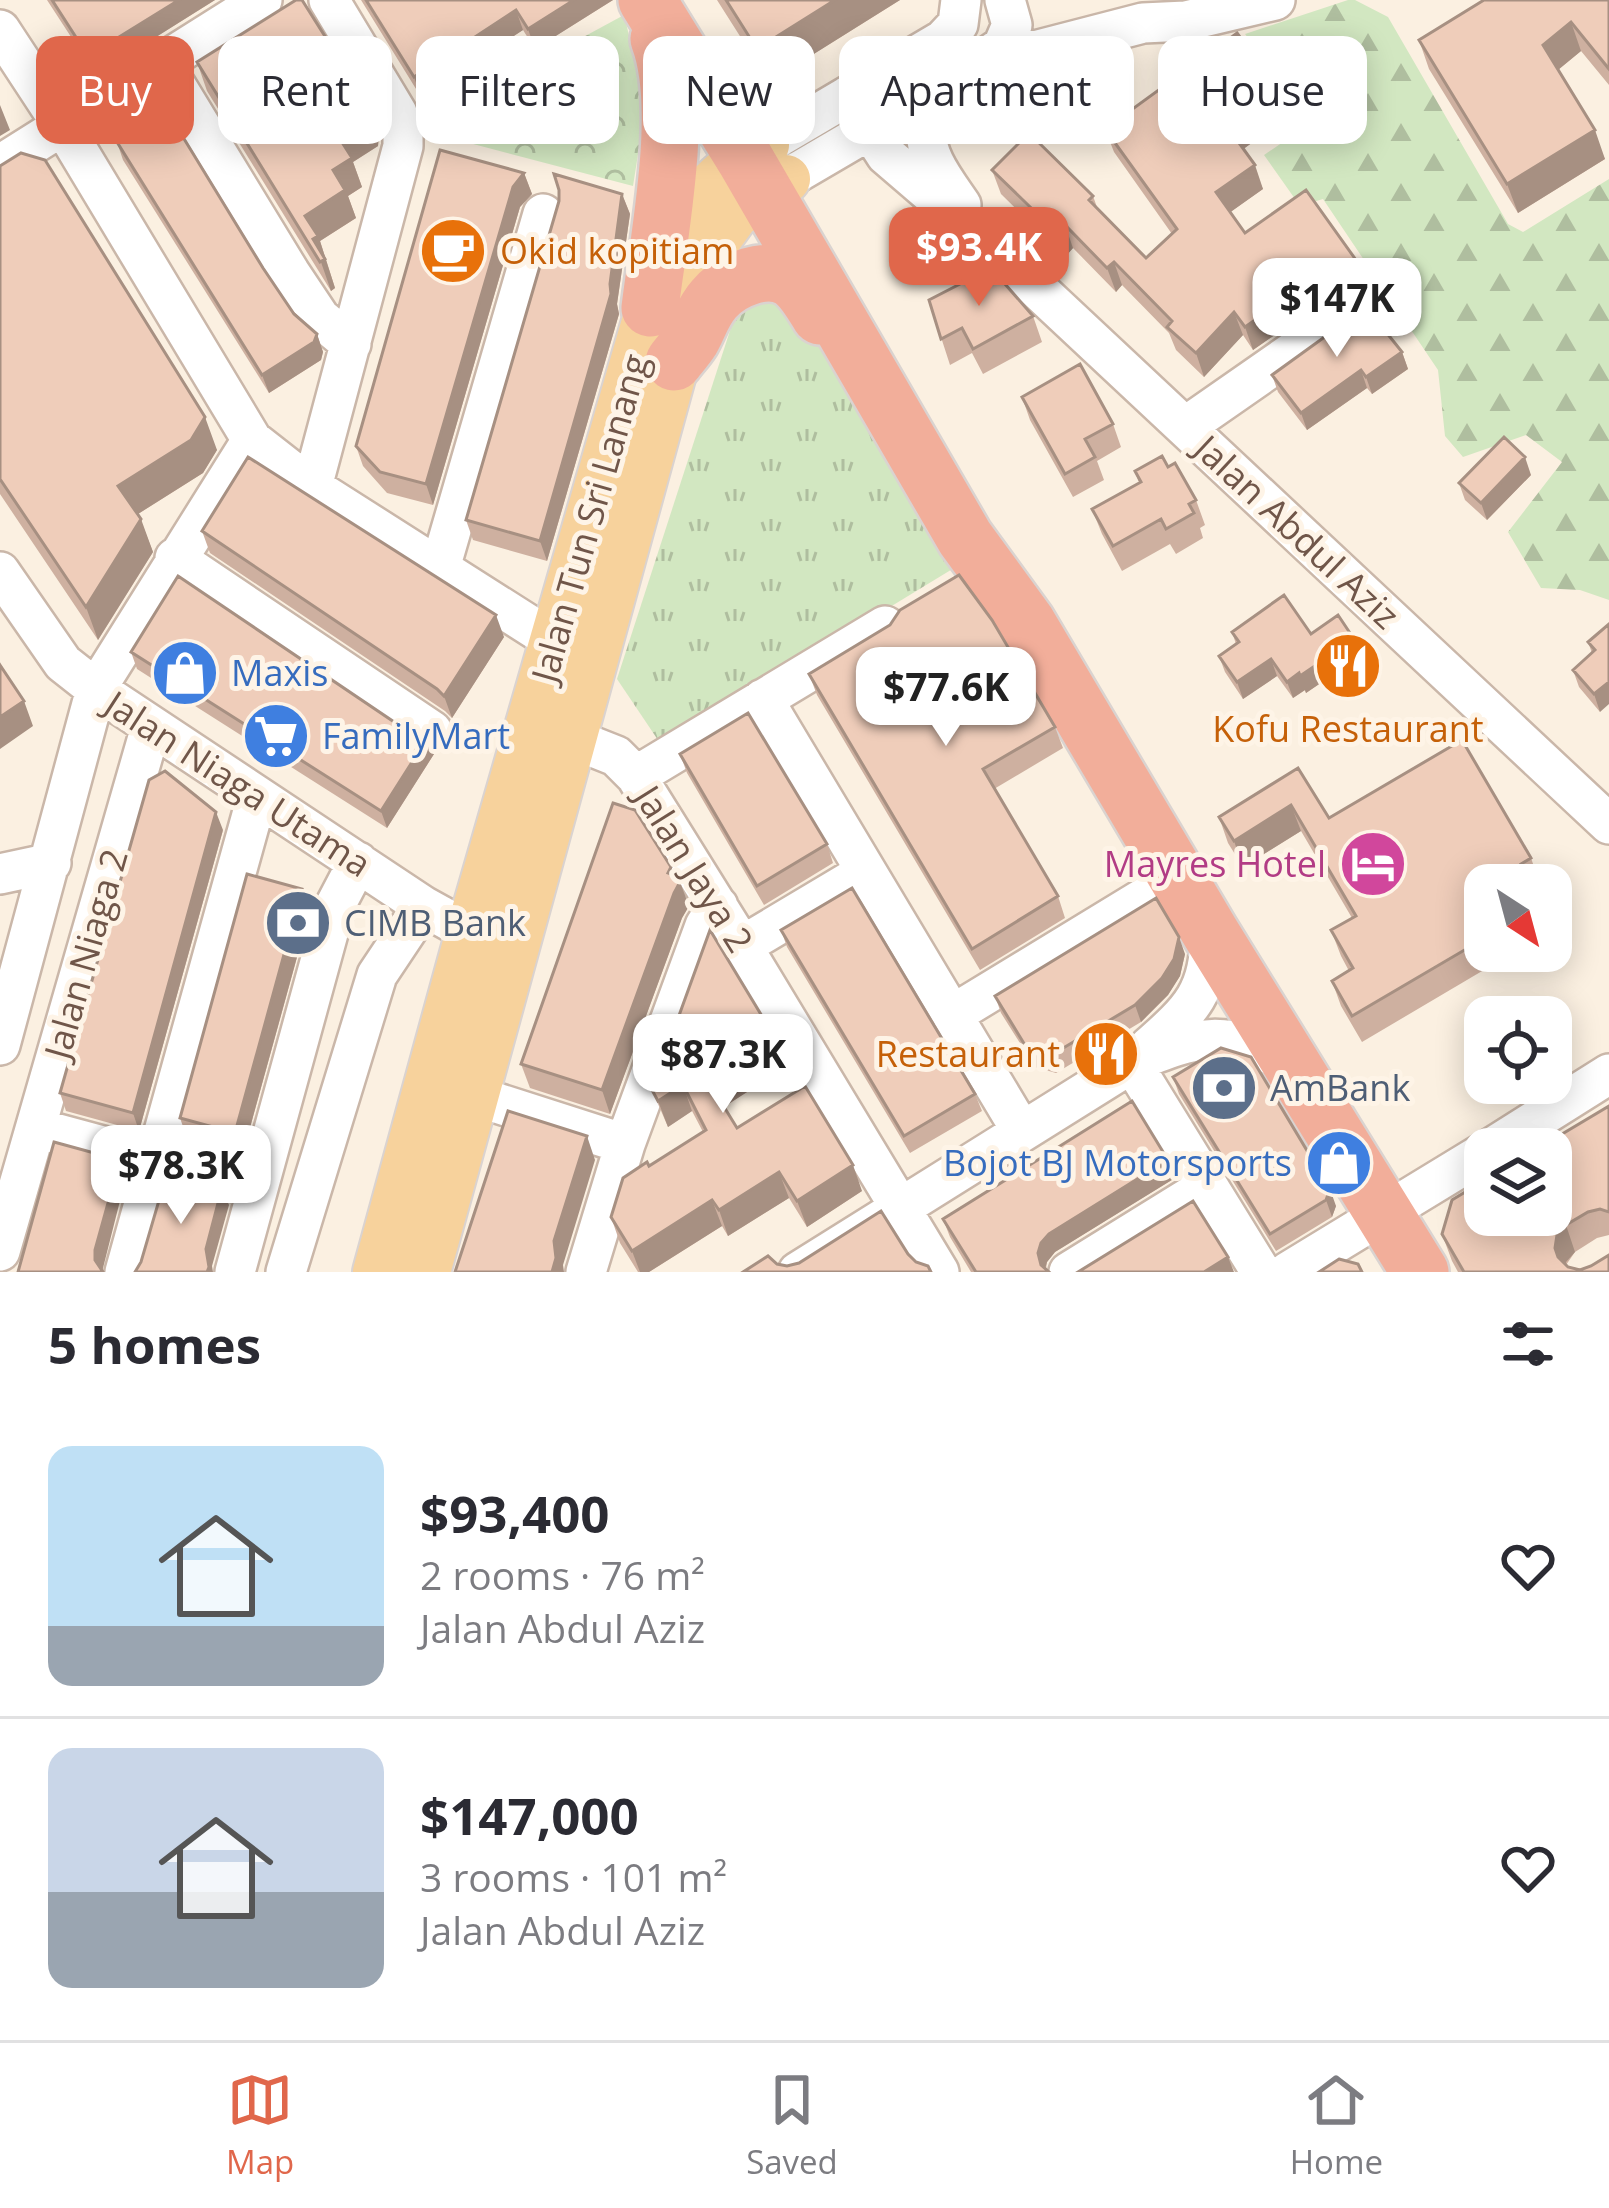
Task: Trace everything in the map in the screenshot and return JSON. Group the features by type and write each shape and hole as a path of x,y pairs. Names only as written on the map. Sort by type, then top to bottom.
{"highway":[{"path":"646,0 765,169 994,529 1028,622"},
{"path":"646,0 664,53 671,121 650,308"},
{"path":"682,0 869,374 965,538 1028,622 1177,878 1420,1272"},
{"path":"674,362 721,292 752,276 774,274 799,285 869,374"}],"main road":[{"name":"Jalan Tun Sri Lanang","path":"426,1272 574,740 573,653 650,308 673,247 696,205 722,176 765,169"},
{"name":"Jalan Tun Sri Lanang","path":"377,1272 470,932 674,362 704,257 765,169"}],"street":[{"path":"194,43 262,0"},
{"path":"312,488 404,137 397,113 329,0"},
{"path":"947,36 958,24 961,0"},
{"path":"1005,0 1012,25 1008,36"},
{"path":"1093,36 1143,23 1186,22 1275,0"},
{"path":"0,30 36,85"},
{"path":"765,169 839,103"},
{"path":"194,116 320,318 351,344"},
{"path":"765,169 839,141"},
{"path":"0,165 36,143"},
{"path":"74,144 252,440 312,488 573,653"},
{"path":"878,144 985,239"},
{"path":"928,144 942,176 985,239"},
{"path":"440,568 543,214"},
{"name":"Jalan Abdul Aziz","path":"985,239 1609,824"},
{"path":"1185,427 1352,310"},
{"path":"1,1035 96,689 252,440"},
{"path":"176,558 432,731"},
{"name":"Jalan Niaga Utama","path":"0,572 63,663 96,689 423,906 470,932 517,944"},
{"path":"636,776 885,626"},
{"path":"764,699 1021,1130"},
{"name":"Jalan Niaga 2","path":"0,1250 151,727"},
{"name":"Jalan Jaya 2","path":"574,740 616,756 636,776 939,1272"},
{"path":"125,1272 256,797"},
{"path":"235,1272 336,904 358,862"},
{"path":"0,874 51,863"},
{"path":"742,946 866,872"},
{"path":"952,1015 1177,878"},
{"path":"286,1272 376,975 423,906"},
{"path":"586,1272 626,1144 705,926 718,906"},
{"path":"1132,1063 1189,1009 1210,961 1210,932"},
{"path":"798,1272 1132,1063 1183,1041 1234,1040 1263,1048 1292,1066"},
{"path":"1132,1063 1261,1272"},
{"path":"1523,1128 1609,1075"},
{"path":"475,1096 626,1144"},
{"path":"36,1128 258,1188"},
{"path":"1288,1272 1464,1164"},
{"path":"1070,1272 1208,1186"}],"green space":[{"path":"1348,0 1388,17 1508,224 1523,232 1609,179 1609,600 1580,590 1541,588 1508,532 1562,462 1526,435 1463,457 1445,436 1438,370 1323,199 1300,206 1264,155 1280,144 1367,144 1367,36 1245,34"},
{"path":"624,15 643,92 633,186 473,144 619,144 619,36 585,36"},
{"path":"793,295 959,565 662,746 617,679 737,309"}],"building":[{"path":"52,0 179,0 121,36 75,36"},
{"path":"302,0 325,36 239,36"},
{"path":"366,0 574,0 528,29 516,10 476,36 416,36 414,77"},
{"path":"726,0 835,0 778,36 749,36"},
{"path":"1484,0 1609,0 1609,69 1571,22 1543,45 1595,130 1507,184 1419,40"},
{"path":"218,49 218,96 197,62"},
{"path":"1158,90 1158,144 1240,144 1255,165 1216,192 1245,233 1306,190 1356,260 1331,267 1245,327 1234,312 1196,353 1167,327 1172,321 1114,262 1107,268 1065,225 1057,233 992,170 1018,144 1040,144 1146,258 1177,229 1116,144 1134,144 1134,108"},
{"path":"118,144 187,144 294,314 317,334 314,342 262,375"},
{"path":"247,144 343,144 352,158 333,170 345,190 305,216 318,236 313,239 325,259 320,262"},
{"path":"440,150 524,173 513,187 426,484 380,472 356,446"},
{"path":"21,153 45,160 205,417 191,440 118,486 141,519 86,607 0,479 0,166"},
{"path":"554,174 622,194 611,294 540,541 466,520 559,201"},
{"path":"991,268 1033,316 973,349 962,328 941,339 929,300"},
{"path":"1366,307 1402,352 1366,377 1361,370 1301,413 1272,375"},
{"path":"1080,364 1113,424 1085,439 1095,457 1065,474 1022,397"},
{"path":"1504,437 1525,457 1481,503 1459,483"},
{"path":"1162,456 1168,467 1175,463 1196,500 1189,504 1194,513 1166,529 1161,519 1113,546 1092,509 1141,482 1135,471"},
{"path":"248,457 496,615 444,696 202,531"},
{"path":"959,575 992,620 1055,727 983,769 1058,896 972,949 809,674 890,625 900,610"},
{"path":"178,576 412,734 428,737 381,811 131,652"},
{"path":"1284,595 1311,634 1338,615 1364,654 1335,674 1325,659 1287,682 1271,659 1237,682 1219,656 1239,642 1232,632"},
{"path":"1609,624 1609,682 1594,694 1573,670 1595,650 1588,642"},
{"path":"0,665 24,701 0,717"},
{"path":"748,713 827,844 757,886 680,754"},
{"path":"1462,740 1531,858 1521,864 1464,864 1464,950 1352,1016 1332,981 1353,968 1331,930 1356,916 1291,805 1234,841 1219,817 1298,768 1329,818"},
{"path":"165,771 216,812 133,1113 60,1093 149,780"},
{"path":"613,803 635,810 671,867 668,873 680,882 602,1090 521,1064"},
{"path":"247,874 302,889 235,1133 180,1118"},
{"path":"852,888 975,1094 904,1136 781,930"},
{"path":"1156,898 1179,937 1174,959 1162,978 1135,1005 1050,1056 1028,1050 995,996"},
{"path":"710,930 777,1041 710,1084 737,1128 805,1086 853,1165 797,1201 779,1172 719,1210 712,1200 632,1251 611,1217 623,1178 706,1130 683,1085 658,1101 652,1090"},
{"path":"1221,1048 1251,1057 1330,1189 1326,1200 1270,1234 1173,1077"},
{"path":"1132,1101 1168,1160 1049,1234 1038,1253 1049,1272 976,1272 943,1219"},
{"path":"1609,1106 1609,1212 1588,1212 1572,1221 1572,1128"},
{"path":"508,1111 587,1136 554,1241 552,1272 455,1272"},
{"path":"54,1142 120,1160 95,1250 103,1272 18,1272"},
{"path":"167,1173 222,1188 206,1249 207,1272 135,1272"},
{"path":"1464,1193 1464,1236 1557,1236 1558,1257 1568,1267 1580,1270 1609,1255 1609,1272 1464,1272 1442,1234 1452,1200"},
{"path":"1193,1201 1228,1257 1204,1272 1078,1272"},
{"path":"881,1211 908,1254 931,1272 743,1272 768,1256 777,1264 799,1263"},
{"path":"1339,1259 1358,1264 1362,1272 1319,1272"}],"place":[{"name":"Okid kopitiam","path":"453,251"},
{"name":"Kofu Restaurant","path":"1348,666"},
{"name":"Maxis","path":"185,673"},
{"name":"FamilyMart","path":"276,736"},
{"name":"Mayres Hotel","path":"1373,864"},
{"name":"CIMB Bank","path":"298,923"},
{"name":"Restaurant","path":"1106,1054"},
{"name":"AmBank","path":"1224,1088"},
{"name":"Bojot BJ Motorsports","path":"1339,1163"}]}
